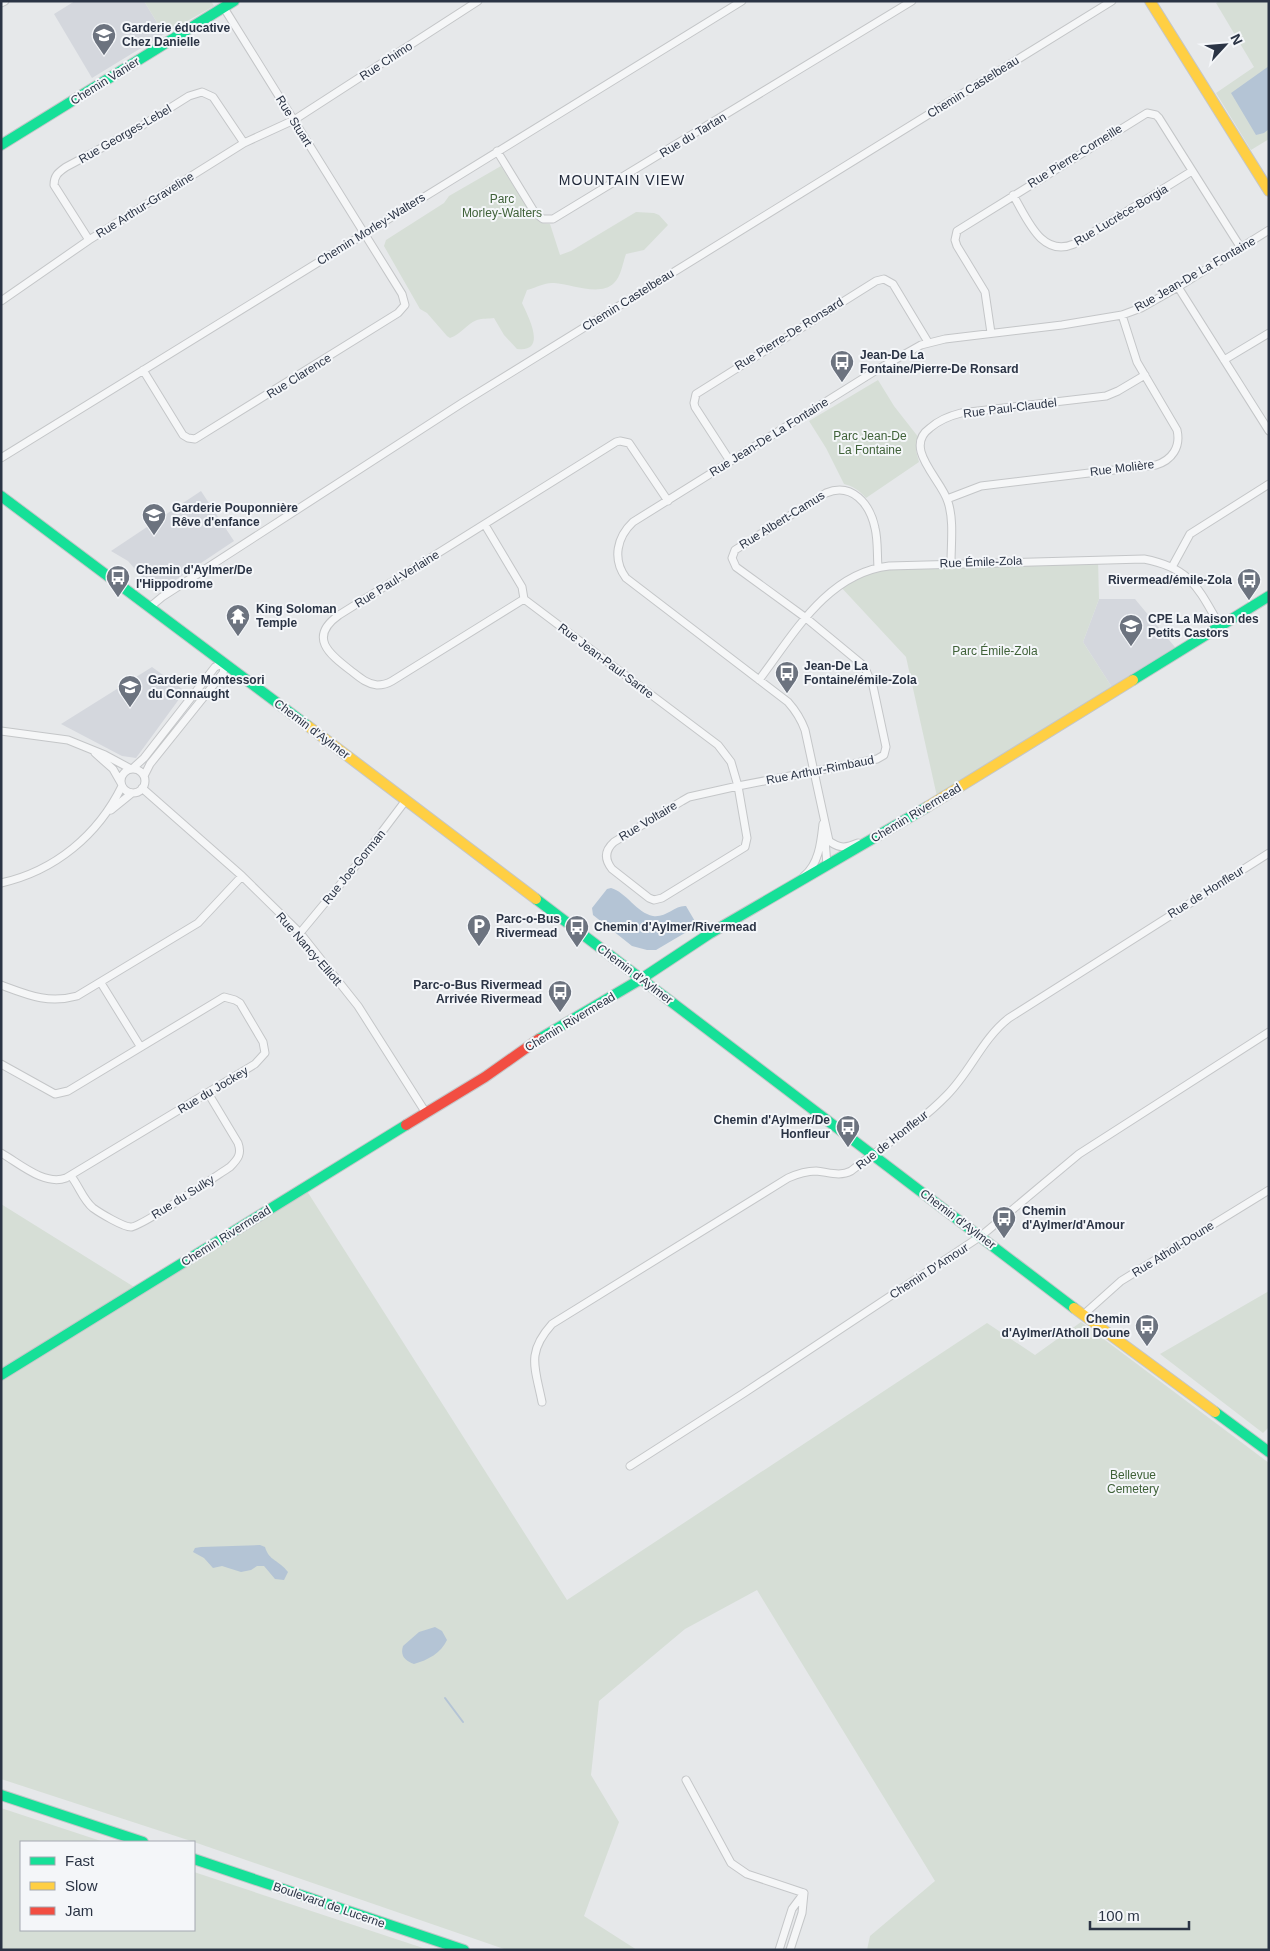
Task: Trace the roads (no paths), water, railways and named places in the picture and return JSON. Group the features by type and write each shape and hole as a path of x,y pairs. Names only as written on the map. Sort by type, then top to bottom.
{"main road":[{"name":"Chemin Vanier","path":"1,145 234,1"},
{"path":"1150,1 1269,191"},
{"name":"Chemin d'Aylmer","path":"1,496 406,800 1083,1315 1269,1452"},
{"name":"Chemin Rivermead","path":"1,1374 485,1077 539,1039 641,979 709,934 877,836 1269,596"},
{"path":"1,1795 140,1841"},
{"name":"Boulevard de Lucerne","path":"195,1859 464,1950"}],"street":[{"name":"Rue Chimo","path":"294,120 478,1"},
{"name":"Chemin Morley-Walters","path":"1,458 742,1"},
{"name":"Rue du Tartan","path":"497,151 535,214 543,220 553,220 912,1"},
{"name":"Chemin Castelbeau","path":"150,608 162,597 462,403 1112,1"},
{"name":"Rue Stuart","path":"224,8 364,233"},
{"name":"Rue Georges-Lebel","path":"89,240 54,185 57,174 66,167 135,130 190,96 202,92 213,98 244,143"},
{"name":"Rue Pierre-Corneille","path":"991,333 985,292 957,246 955,235 961,227 1146,113 1156,115 1159,118 1241,248"},
{"name":"Rue Arthur-Graveline","path":"1,301 89,240 244,143 294,120"},
{"name":"Rue Lucrèce-Borgia","path":"1013,195 1042,240 1054,247 1062,248 1074,244 1192,171"},
{"name":"Rue Jean-De La Fontaine","path":"877,836 845,848 829,841 799,715 788,702 630,582 622,573 618,554 619,541 623,534 633,522 890,362 928,342 1122,315 1141,308 1178,287 1269,230"},
{"name":"Rue Clarence","path":"143,370 183,435 192,439 202,437 404,308 404,297 364,233"},
{"name":"Rue Pierre-De Ronsard","path":"730,461 695,407 696,394 876,280 884,279 893,284 928,342"},
{"path":"1178,287 1269,431"},
{"name":"Rue Molière","path":"948,499 981,486 1156,464 1166,461 1176,448 1179,436 1137,362 1122,315"},
{"path":"1224,360 1269,333"},
{"name":"Rue Paul-Claudel","path":"951,563 948,499 920,452 922,436 926,430 939,422 961,413 1106,396 1145,375"},
{"name":"Rue Paul-Verlaine","path":"524,599 387,684 376,685 365,681 327,650 325,634 328,624 332,620 616,442 629,442 633,446 668,500"},
{"path":"1172,567 1190,534 1269,484"},
{"name":"Rue Albert-Camus","path":"806,618 736,567 732,558 738,547 826,493 840,489 857,496 867,509 874,523 878,567"},
{"path":"485,525 522,587 524,599"},
{"name":"Rue Émile-Zola","path":"760,680 806,618 828,593 850,578 878,567 1135,558 1172,567 1189,579 1195,585 1220,626"},
{"name":"Rue Jean-Paul-Sartre","path":"524,599 718,745 731,762 738,786"},
{"name":"Rue Arthur-Rimbaud","path":"738,786 877,759 884,755 886,747 873,686 868,672 854,657 806,618"},
{"path":"107,813 122,784 122,775 144,758 216,667 225,663"},
{"path":"1,882 20,878 62,856 82,841 107,813 132,793 142,788 144,776 150,764 223,673 225,663"},
{"path":"1,731 61,739 139,771 144,776"},
{"path":"91,750 113,768 125,790 132,793"},
{"name":"Rue Voltaire","path":"738,786 747,838 745,846 662,898 654,900 649,898 608,864 606,860 607,851 614,842 682,800 689,796 738,786"},
{"name":"Rue Nancy-Elliott","path":"142,788 242,876 300,933 358,1006 426,1113"},
{"name":"Rue Joe-Gorman","path":"300,933 363,857 406,800"},
{"name":"Rue Jean-De La Fontaine","path":"823,819 827,866"},
{"name":"Rue Jean-De La Fontaine","path":"781,892 807,873 813,865 821,847 823,819"},
{"name":"Rue de Honfleur","path":"542,1402 534,1354 538,1343 552,1324 788,1178 814,1171 847,1173 946,1096 964,1074 984,1042 1009,1018 1269,853"},
{"path":"1,985 41,1000 58,1000 77,996 198,923 242,876"},
{"path":"101,983 140,1046"},
{"name":"Rue du Jockey","path":"1,1064 55,1094 68,1091 224,997 240,1003 263,1042 265,1053 255,1064 60,1181 46,1178 1,1153"},
{"name":"Chemin D'Amour","path":"630,1466 981,1236 1087,1149 1269,1032"},
{"name":"Rue du Sulky","path":"71,1176 93,1208 123,1225 136,1226 155,1215 230,1167 240,1156 238,1143 208,1093"},
{"name":"Rue Atholl-Doune","path":"1083,1315 1121,1281 1269,1190"},
{"path":"686,1780 732,1864 747,1874 804,1893"},
{"path":"779,1950 792,1909 804,1893"},
{"path":"790,1950 802,1913 804,1893"}],"water":[{"path":"1269,66 1269,129 1264,133 1256,135 1231,93"},
{"path":"611,888 622,894 642,911 653,916 662,915 678,907 686,906 696,923 695,927 656,950 632,946 593,915 592,908 607,889"},
{"path":"260,1545 265,1547 269,1555 288,1572 284,1580 275,1579 264,1566 257,1566 251,1570 241,1572 222,1566 213,1568 204,1558 193,1552 195,1548 201,1547"},
{"path":"435,1627 442,1631 447,1640 441,1649 429,1658 414,1664 406,1660 402,1653 403,1646 419,1632"}],"waterway":[{"path":"445,1698 463,1722"}],"place":[{"name":"Garderie éducative Chez Danielle","path":"104,56"},
{"name":"Jean-De La Fontaine/Pierre-De Ronsard","path":"842,383"},
{"name":"Garderie Pouponnière Rêve d'enfance","path":"154,536"},
{"name":"Chemin d'Aylmer/De l'Hippodrome","path":"118,598"},
{"name":"Rivermead/émile-Zola","path":"1249,601"},
{"name":"King Soloman Temple","path":"238,637"},
{"name":"CPE La Maison des Petits Castors","path":"1131,647"},
{"name":"Jean-De La Fontaine/émile-Zola","path":"787,694"},
{"name":"Garderie Montessori du Connaught","path":"130,708"},
{"name":"Parc-o-Bus Rivermead","path":"479,947"},
{"name":"Chemin d'Aylmer/Rivermead","path":"577,948"},
{"name":"Parc-o-Bus Rivermead Arrivée Rivermead","path":"560,1013"},
{"name":"Chemin d'Aylmer/De Honfleur","path":"848,1148"},
{"name":"Chemin d'Aylmer/d'Amour","path":"1004,1239"},
{"name":"Chemin d'Aylmer/Atholl Doune","path":"1147,1347"}],"district":[{"name":"MOUNTAIN VIEW","path":"622,180"}],"park label":[{"name":"Parc Morley-Walters","path":"502,206"},
{"name":"Parc Jean-De La Fontaine","path":"870,443"},
{"name":"Parc Émile-Zola","path":"995,651"},
{"name":"Bellevue Cemetery","path":"1133,1482"}]}
